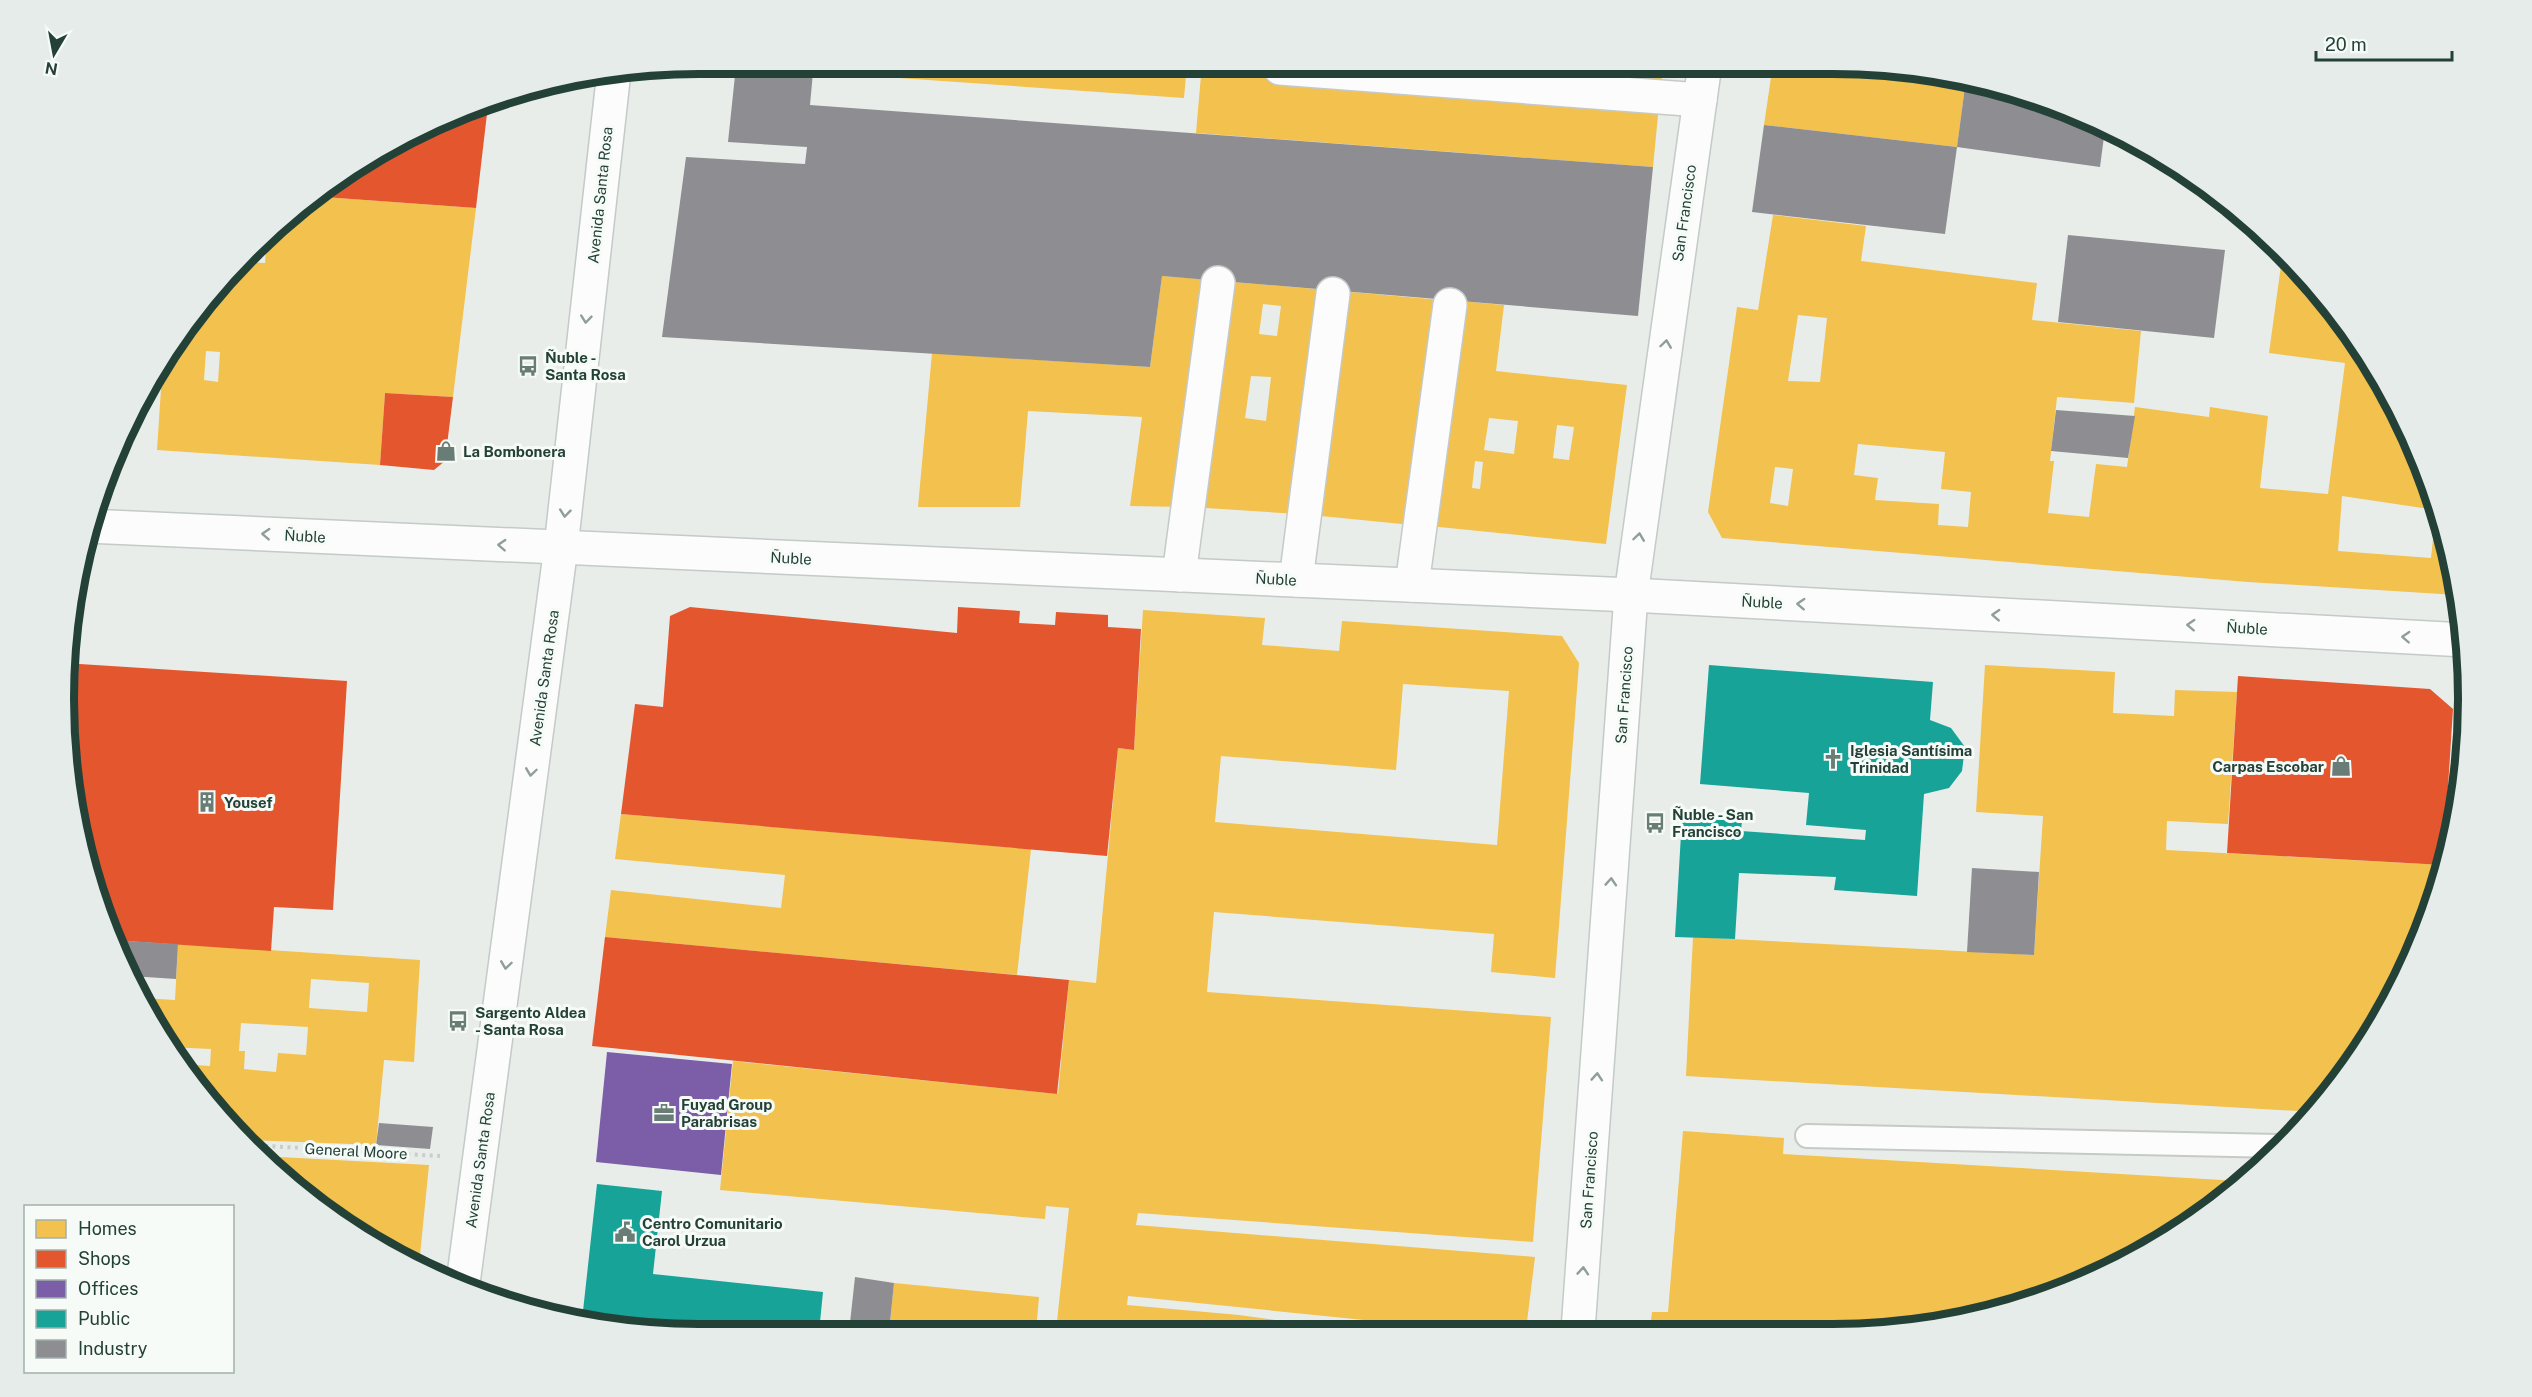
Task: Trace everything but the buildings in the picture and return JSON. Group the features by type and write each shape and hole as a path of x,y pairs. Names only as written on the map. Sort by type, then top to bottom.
{"main road":[{"path":"1346,73 1700,100"},
{"name":"San Francisco","path":"1578,1324 1631,595 1704,73"},
{"name":"Avenida Santa Rosa","path":"464,1278 561,547 613,80"},
{"path":"1179,575 1218,283"},
{"path":"1296,580 1333,294"},
{"path":"1412,585 1450,305"},
{"name":"Ñuble","path":"98,526 1631,595 2455,639"}],"lane":[{"path":"1807,1136 2269,1146"}],"path":[{"name":"General Moore","path":"263,1146 425,1155"}],"place":[{"name":"Ñuble - Santa Rosa","path":"528,366"},
{"name":"La Bombonera","path":"446,451"},
{"name":"Iglesia Santísima Trinidad","path":"1833,759"},
{"name":"Carpas Escobar","path":"2341,766"},
{"name":"Yousef","path":"207,802"},
{"name":"Ñuble - San Francisco","path":"1655,823"},
{"name":"Sargento Aldea - Santa Rosa","path":"458,1021"},
{"name":"Fuyad Group Parabrisas","path":"664,1113"},
{"name":"Centro Comunitario Carol Urzua","path":"625,1232"}]}
